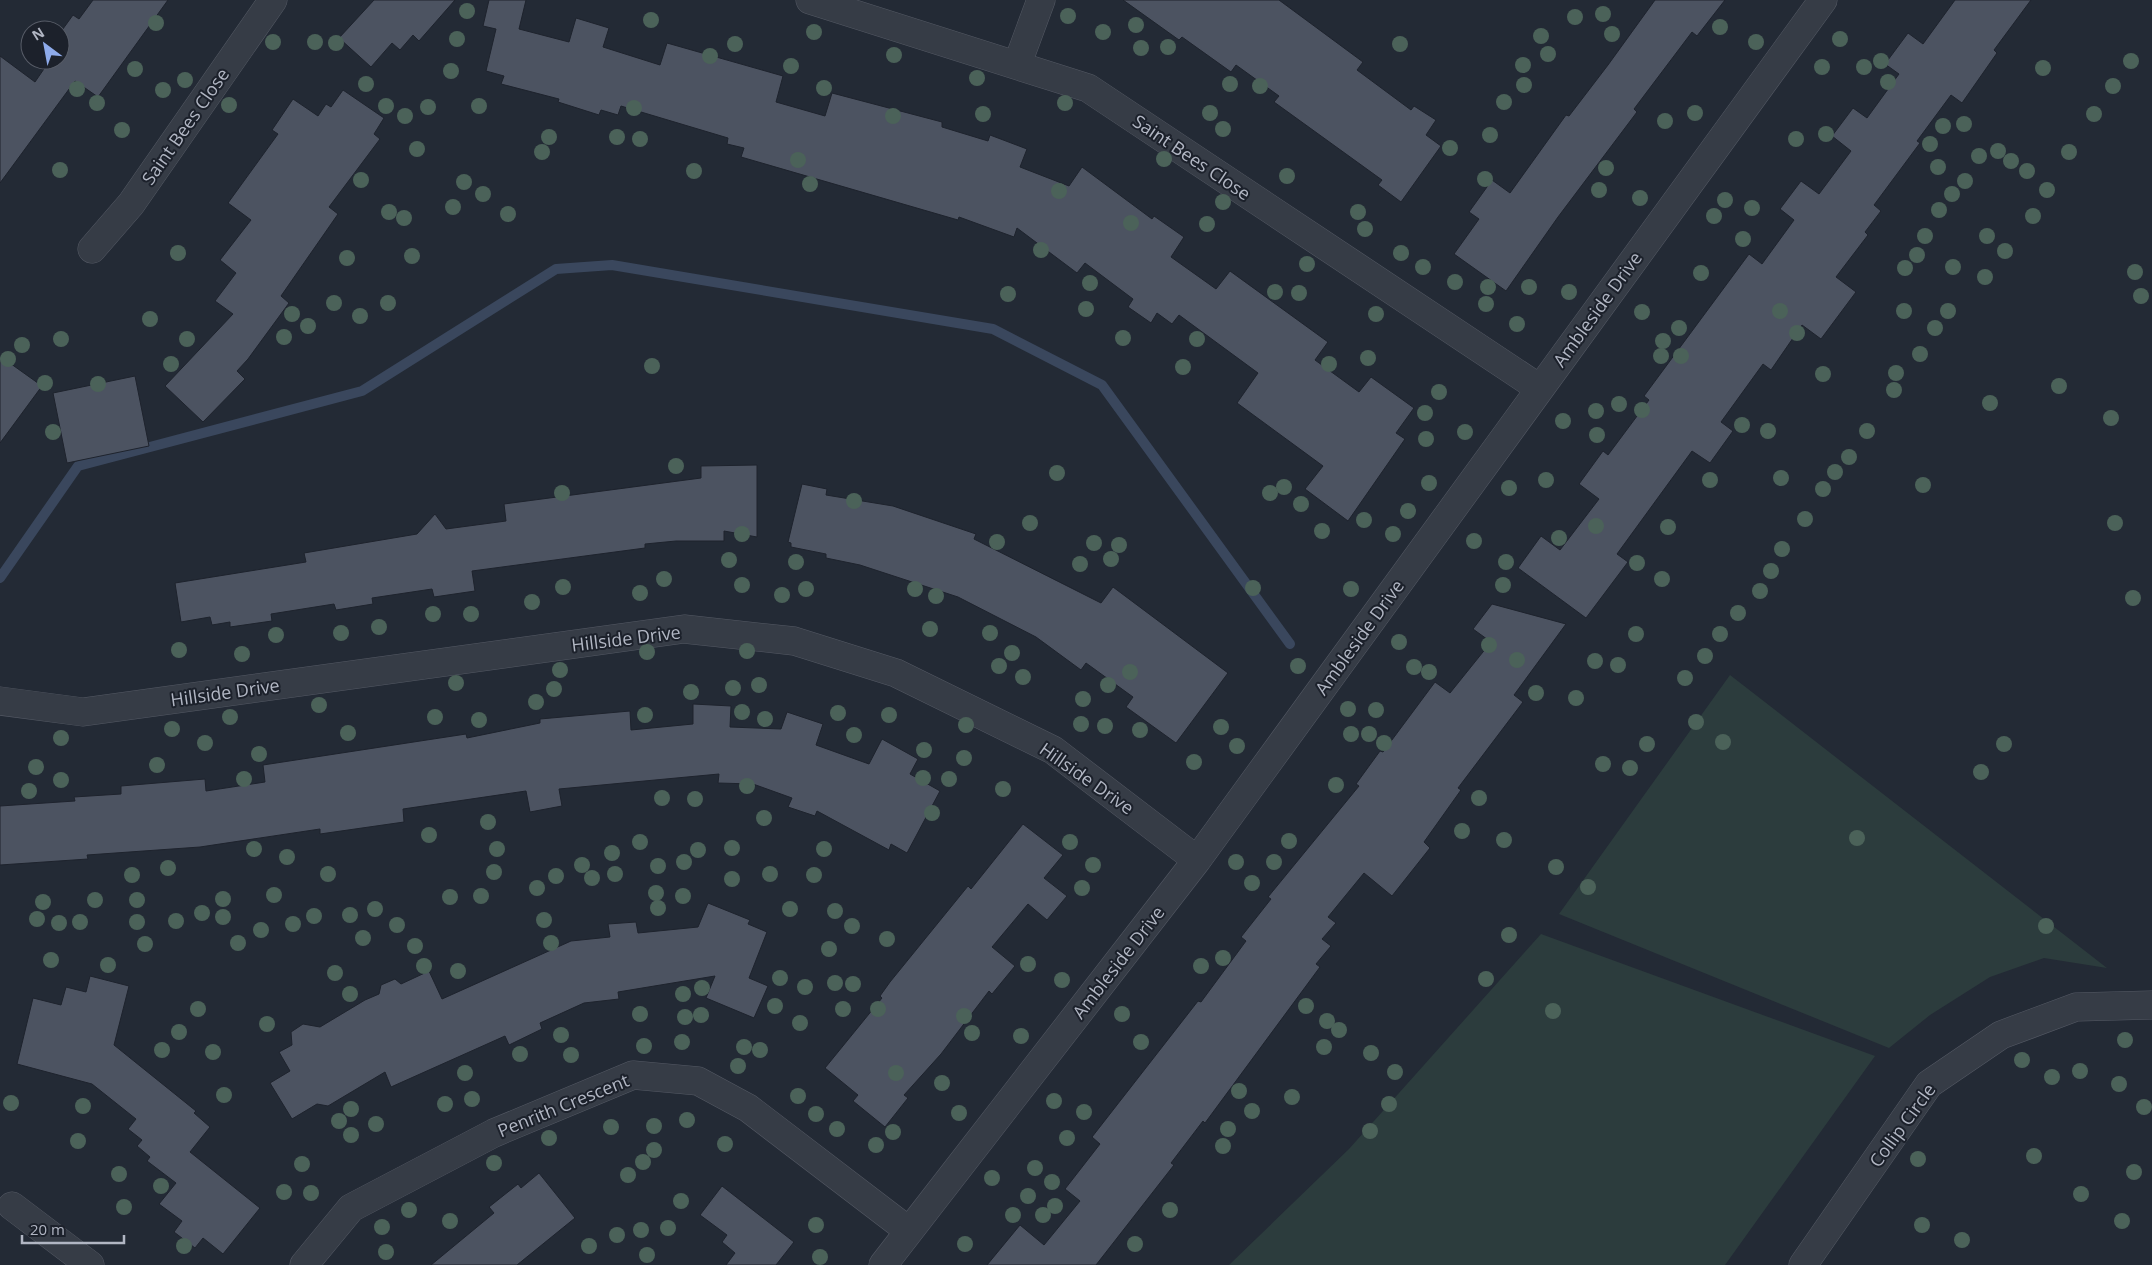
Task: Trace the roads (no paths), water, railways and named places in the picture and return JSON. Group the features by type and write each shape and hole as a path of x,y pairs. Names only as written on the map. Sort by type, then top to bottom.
{"street":[{"name":"Saint Bees Close","path":"92,249 130,204 273,0"},
{"name":"Saint Bees Close","path":"810,0 1088,88 1539,388"},
{"path":"1017,65 1041,0"},
{"name":"Ambleside Drive","path":"883,1265 1197,860 1823,0"},
{"name":"Hillside Drive","path":"0,702 82,712 684,629 794,641 896,673 1053,750 1197,860"},
{"name":"Collip Circle","path":"1803,1265 1929,1084 2001,1035 2076,1007 2152,1005"},
{"name":"Penrith Crescent","path":"304,1265 351,1208 494,1133 632,1075 698,1081 748,1108 909,1232"},
{"path":"12,1206 90,1265"}],"waterway":[{"path":"0,578 78,466 362,391 556,269 612,265 993,329 1102,385 1290,644"}]}
